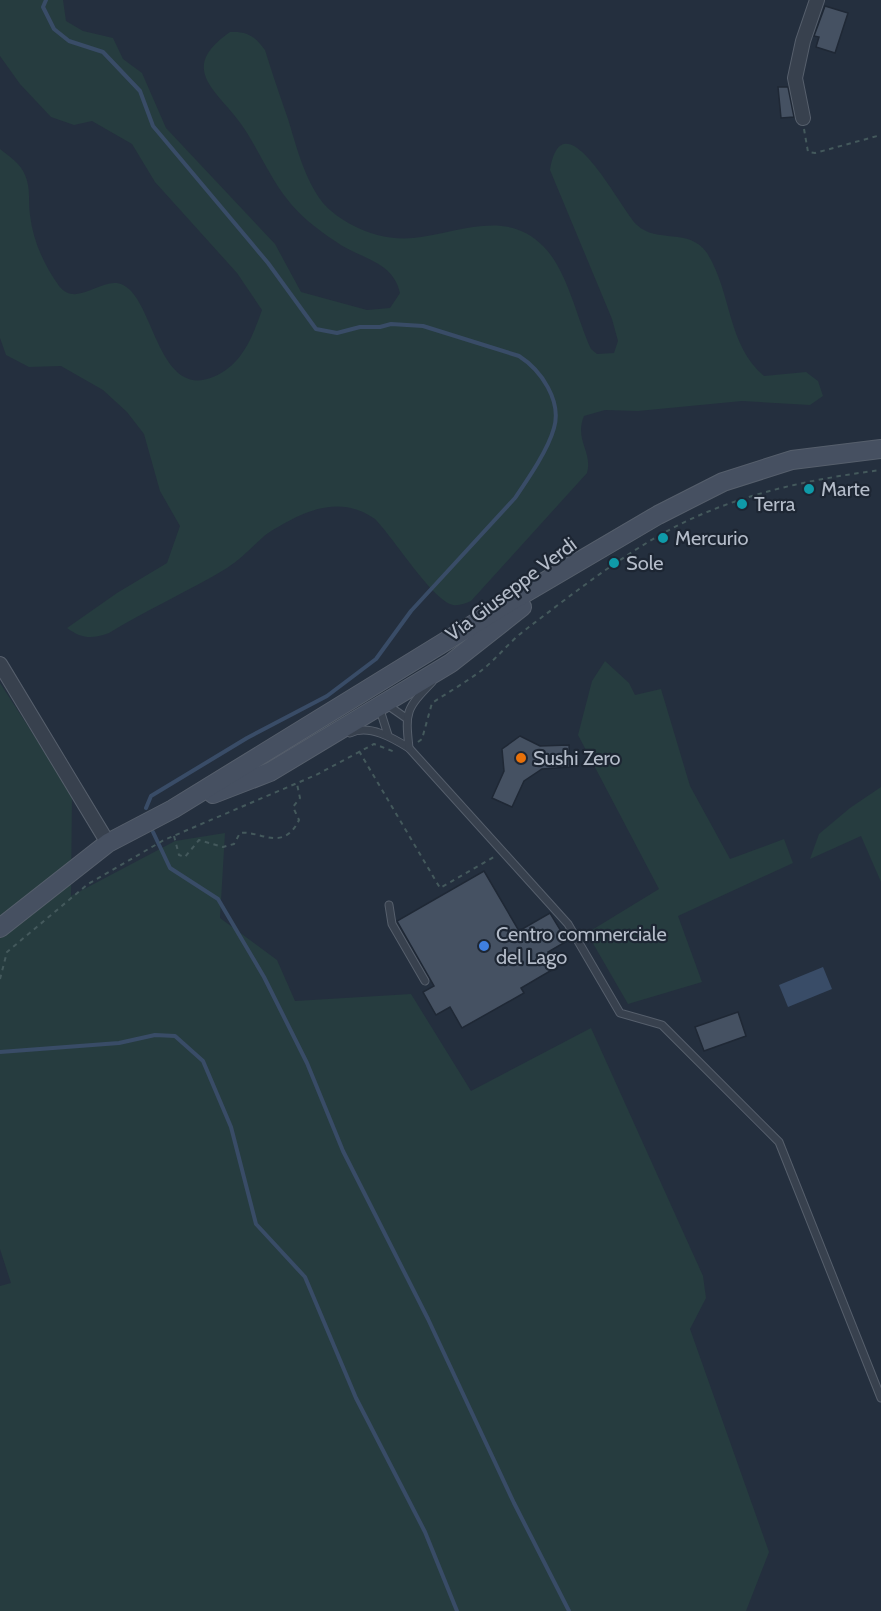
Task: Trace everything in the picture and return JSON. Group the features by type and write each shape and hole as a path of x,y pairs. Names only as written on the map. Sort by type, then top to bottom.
{"main road":[{"path":"601,549 723,482 792,460 881,449"},
{"name":"Via Giuseppe Verdi","path":"4,922 108,843 173,809 601,549"},
{"name":"Via Giuseppe Verdi","path":"173,809 270,772 451,663 601,549"},
{"name":"Via Giuseppe Verdi","path":"383,702 386,690 443,644"},
{"name":"Via Giuseppe Verdi","path":"292,736 315,730 365,701 383,702"}],"street":[{"path":"803,118 795,78 803,41 817,0"},
{"path":"0,664 108,843"}],"lane":[{"path":"409,748 406,718 415,700 451,663"},
{"path":"388,735 381,713 383,702 406,718"},
{"path":"270,772 357,730 388,735 409,748 568,924 620,1013 662,1025 779,1142 881,1398"},
{"path":"388,905 392,924 424,981"}],"path":[{"path":"803,118 807,152 815,153 881,135"},
{"path":"0,979 7,952 88,884 148,849 164,840 297,784 374,744 398,753 409,748 422,739 432,703 479,672 522,633 568,598 662,534 699,515 743,499 818,478 881,470"},
{"path":"359,751 440,888 494,856 504,866 510,860"},
{"path":"174,836 176,850 184,857 199,840 223,847 234,844 240,833 245,832 263,838 278,838 294,830 299,820 293,807 300,798 297,784"}],"green space":[{"path":"0,0 63,0 66,21 83,31 113,38 123,59 142,73 166,128 275,244 301,292 367,310 390,308 400,293 396,282 383,267 329,237 292,205 241,124 213,90 204,68 206,57 214,45 230,32 250,35 265,50 306,173 323,203 352,225 367,232 397,238 430,236 481,226 513,228 529,235 543,246 559,268 591,349 597,354 614,353 618,341 612,319 550,170 557,149 567,144 579,150 593,163 637,225 654,234 691,240 707,253 715,268 736,334 752,363 764,376 806,372 818,381 823,396 810,405 742,401 638,411 605,410 584,416 581,432 588,459 587,473 471,601 465,603 453,605 434,592 375,519 353,508 330,507 308,512 276,528 227,568 109,633 92,637 82,636 67,628 117,593 167,563 180,526 160,491 144,434 127,412 103,390 61,366 29,367 6,355 0,338 0,149 18,164 25,175 34,234 44,261 59,286 66,292 74,294 107,284 123,285 134,294 159,345 169,362 180,374 195,380 213,377 223,372 245,350 262,310 237,273 155,182 132,144 92,121 74,125 51,117 20,84 0,56"},
{"path":"605,661 629,683 635,695 661,689 690,786 730,859 784,839 793,863 678,916 702,982 628,1004 587,933 659,889 578,735 592,681"},
{"path":"0,683 72,794 71,896 175,841 225,833 220,918 277,960 295,1001 411,994 471,1091 591,1028 703,1276 706,1298 690,1329 769,1552 746,1611 0,1611 0,1286 11,1283 0,1249"},
{"path":"881,787 881,882 861,836 810,859 819,834 850,808"}],"water":[{"path":"823,967 832,989 788,1007 779,985"}],"building":[{"path":"825,6 848,13 835,53 816,47 819,37 814,36"},
{"path":"778,87 788,87 794,117 781,118"},
{"path":"520,736 540,746 569,745 570,767 542,769 524,781 512,807 492,798 504,771 502,749"},
{"name":"Centro commerciale del Lago","path":"484,871 519,931 550,913 567,941 548,952 557,967 521,988 524,993 462,1028 450,1007 436,1015 423,992 434,986 397,921"},
{"path":"738,1012 746,1036 704,1051 695,1027"}],"waterway":[{"path":"46,0 43,7 54,29 69,41 103,52 140,91 153,126 268,263 316,329 337,333 360,327 380,327 391,324 423,326 519,356 542,378 555,407 554,428 547,446 515,498 411,611 376,659 327,696 247,738 151,796 146,808"},
{"path":"153,832 170,868 218,899 264,977 307,1063 343,1151 428,1319 514,1503 569,1611"},
{"path":"0,1052 119,1043 155,1035 175,1036 203,1061 231,1127 256,1224 305,1277 356,1398 425,1532 457,1611"}],"place":[{"name":"Marte","path":"809,489"},
{"name":"Terra","path":"742,504"},
{"name":"Mercurio","path":"663,538"},
{"name":"Sole","path":"614,563"},
{"name":"Sushi Zero","path":"521,758"},
{"name":"Centro commerciale del Lago","path":"484,946"}]}
